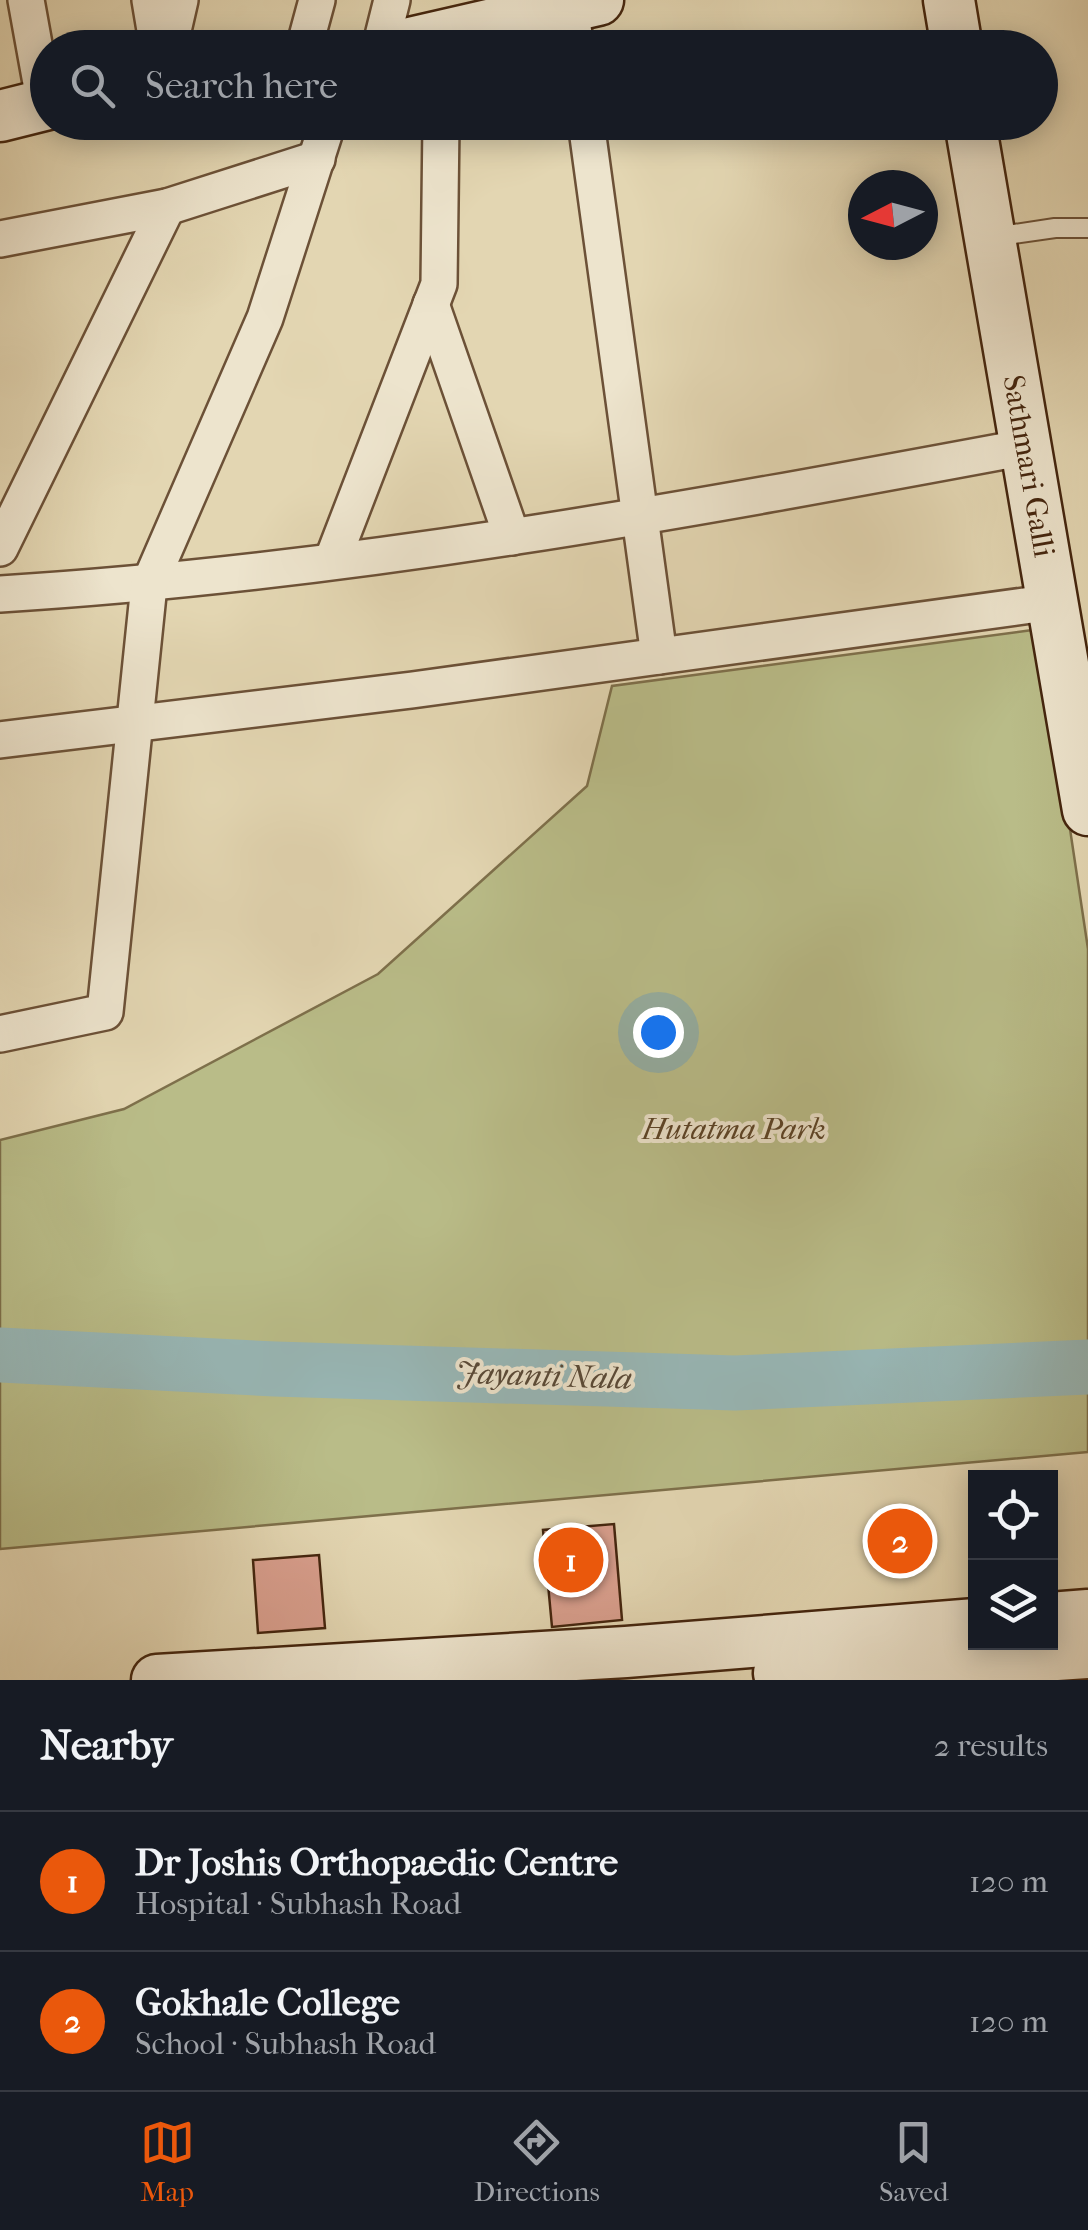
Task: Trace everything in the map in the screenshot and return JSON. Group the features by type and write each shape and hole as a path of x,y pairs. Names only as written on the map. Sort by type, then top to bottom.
{"main road":[{"path":"949,0 954,30"},
{"path":"495,30 578,13"},
{"name":"Sathmari Galli","path":"973,140 1088,810"},
{"path":"1058,1617 1088,1615"},
{"path":"158,1680 626,1652 968,1625"},
{"path":"661,1680 1088,1654"}],"street":[{"path":"26,0 30,86"},
{"path":"150,0 155,30"},
{"path":"173,30 180,0"},
{"path":"309,30 317,0"},
{"path":"384,30 392,0"},
{"path":"0,1034 105,1012 148,585 265,318 322,140"},
{"path":"332,560 439,284 441,140"},
{"path":"588,140 659,656"},
{"path":"0,239 167,207 316,159"},
{"path":"0,548 167,207"},
{"path":"431,304 512,537"},
{"path":"0,594 148,585 512,537 1026,447"},
{"path":"0,740 1053,602"}],"lane":[{"path":"990,237 1055,228 1088,228"}],"green space":[{"name":"Hutatma Park","path":"1040,629 1088,949 1088,1452 0,1549 0,1140 124,1109 378,974 587,786 612,686"}],"building":[{"path":"614,1524 622,1620 552,1627 543,1530"},
{"path":"319,1555 325,1628 258,1633 253,1560"}],"waterway":[{"name":"Jayanti Nala","path":"0,1355 275,1369 735,1383 1088,1367"}],"place":[{"name":"Gokhale College","path":"900,1541"},
{"name":"Dr Joshis Orthopaedic Centre","path":"571,1560"}]}
